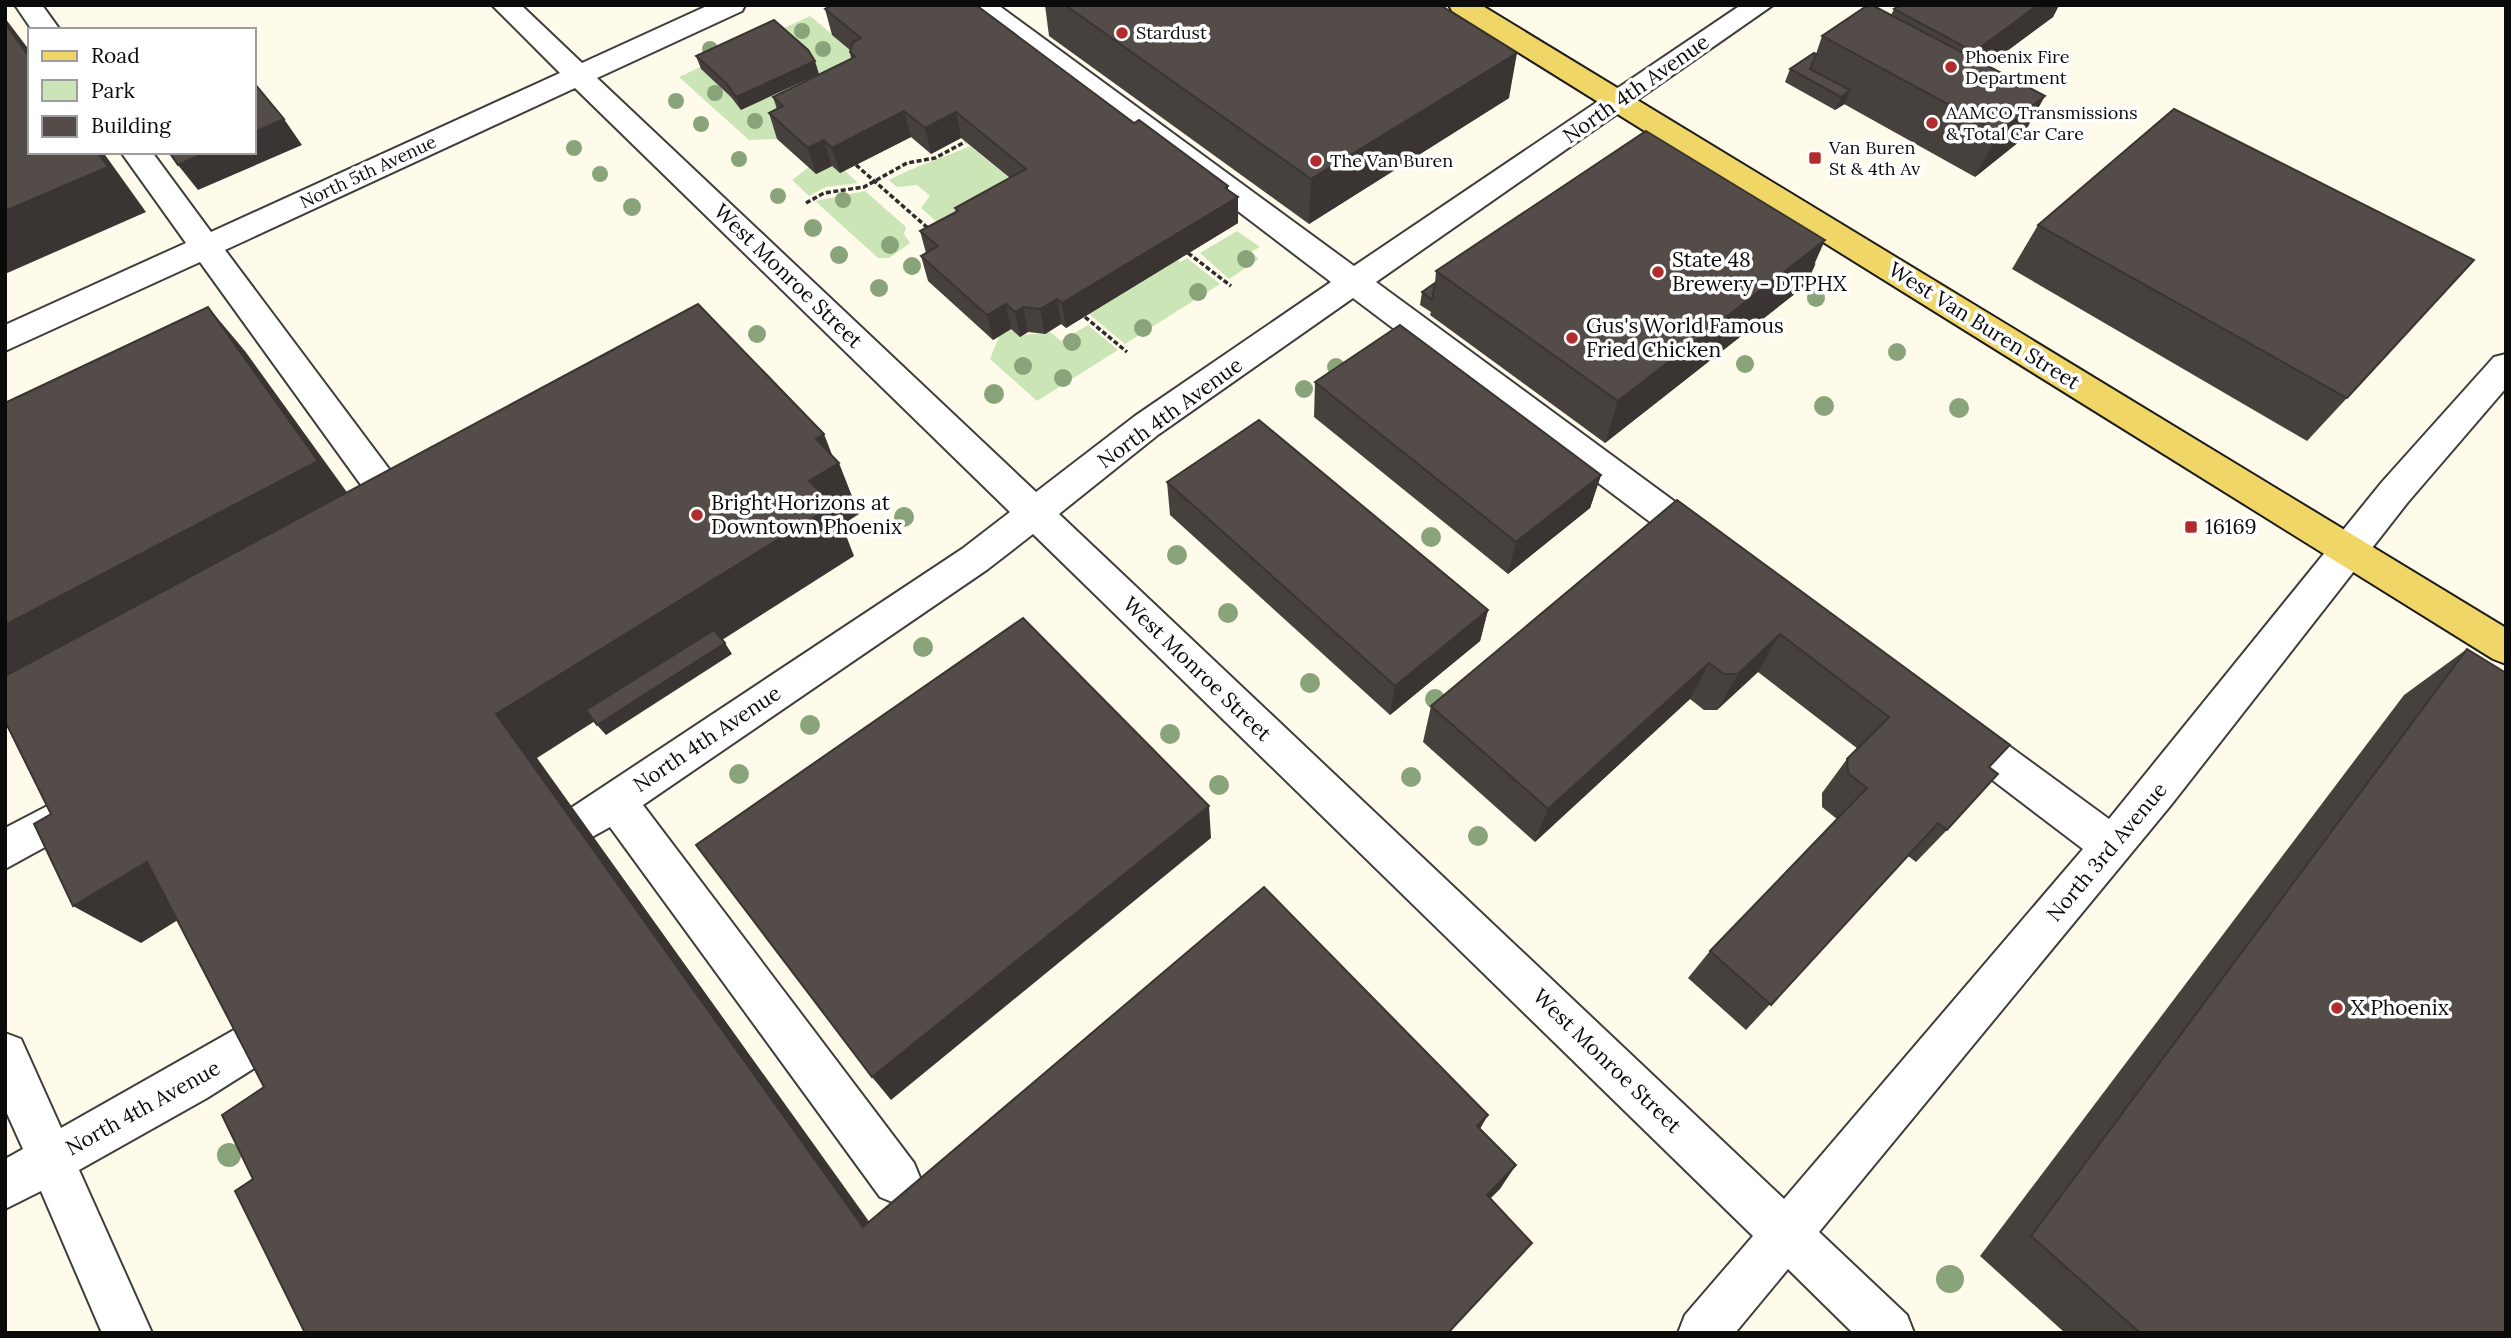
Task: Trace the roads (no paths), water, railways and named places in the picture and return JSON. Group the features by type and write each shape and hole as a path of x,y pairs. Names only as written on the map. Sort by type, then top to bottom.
{"main road":[{"name":"West Van Buren Street","path":"1462,5 2506,648"}],"street":[{"path":"27,5 44,28"},
{"name":"West Monroe Street","path":"505,5 1889,1333"},
{"name":"North 5th Avenue","path":"5,339 732,5"},
{"path":"980,5 1736,566"},
{"name":"North 4th Avenue","path":"897,1180 599,812 975,559 1147,425 1760,5"},
{"path":"137,154 400,511 364,531"},
{"name":"North 3rd Avenue","path":"1703,1333 2112,846 2348,551 2506,366"},
{"path":"1920,703 2112,846"},
{"path":"5,850 91,801"},
{"name":"North 4th Avenue","path":"5,1185 203,1075 278,1027"},
{"path":"5,1055 127,1333"}],"place":[{"name":"Stardust","path":"1122,33"},
{"name":"Phoenix Fire Department","path":"1951,67"},
{"name":"AAMCO Transmissions & Total Car Care","path":"1932,123"},
{"name":"Van Buren St & 4th Av","path":"1815,158"},
{"name":"The Van Buren","path":"1316,161"},
{"name":"State 48 Brewery - DTPHX","path":"1658,272"},
{"name":"Gus's World Famous Fried Chicken","path":"1572,338"},
{"name":"Bright Horizons at Downtown Phoenix","path":"697,515"},
{"name":"16169","path":"2191,527"},
{"name":"X Phoenix","path":"2337,1008"}]}
